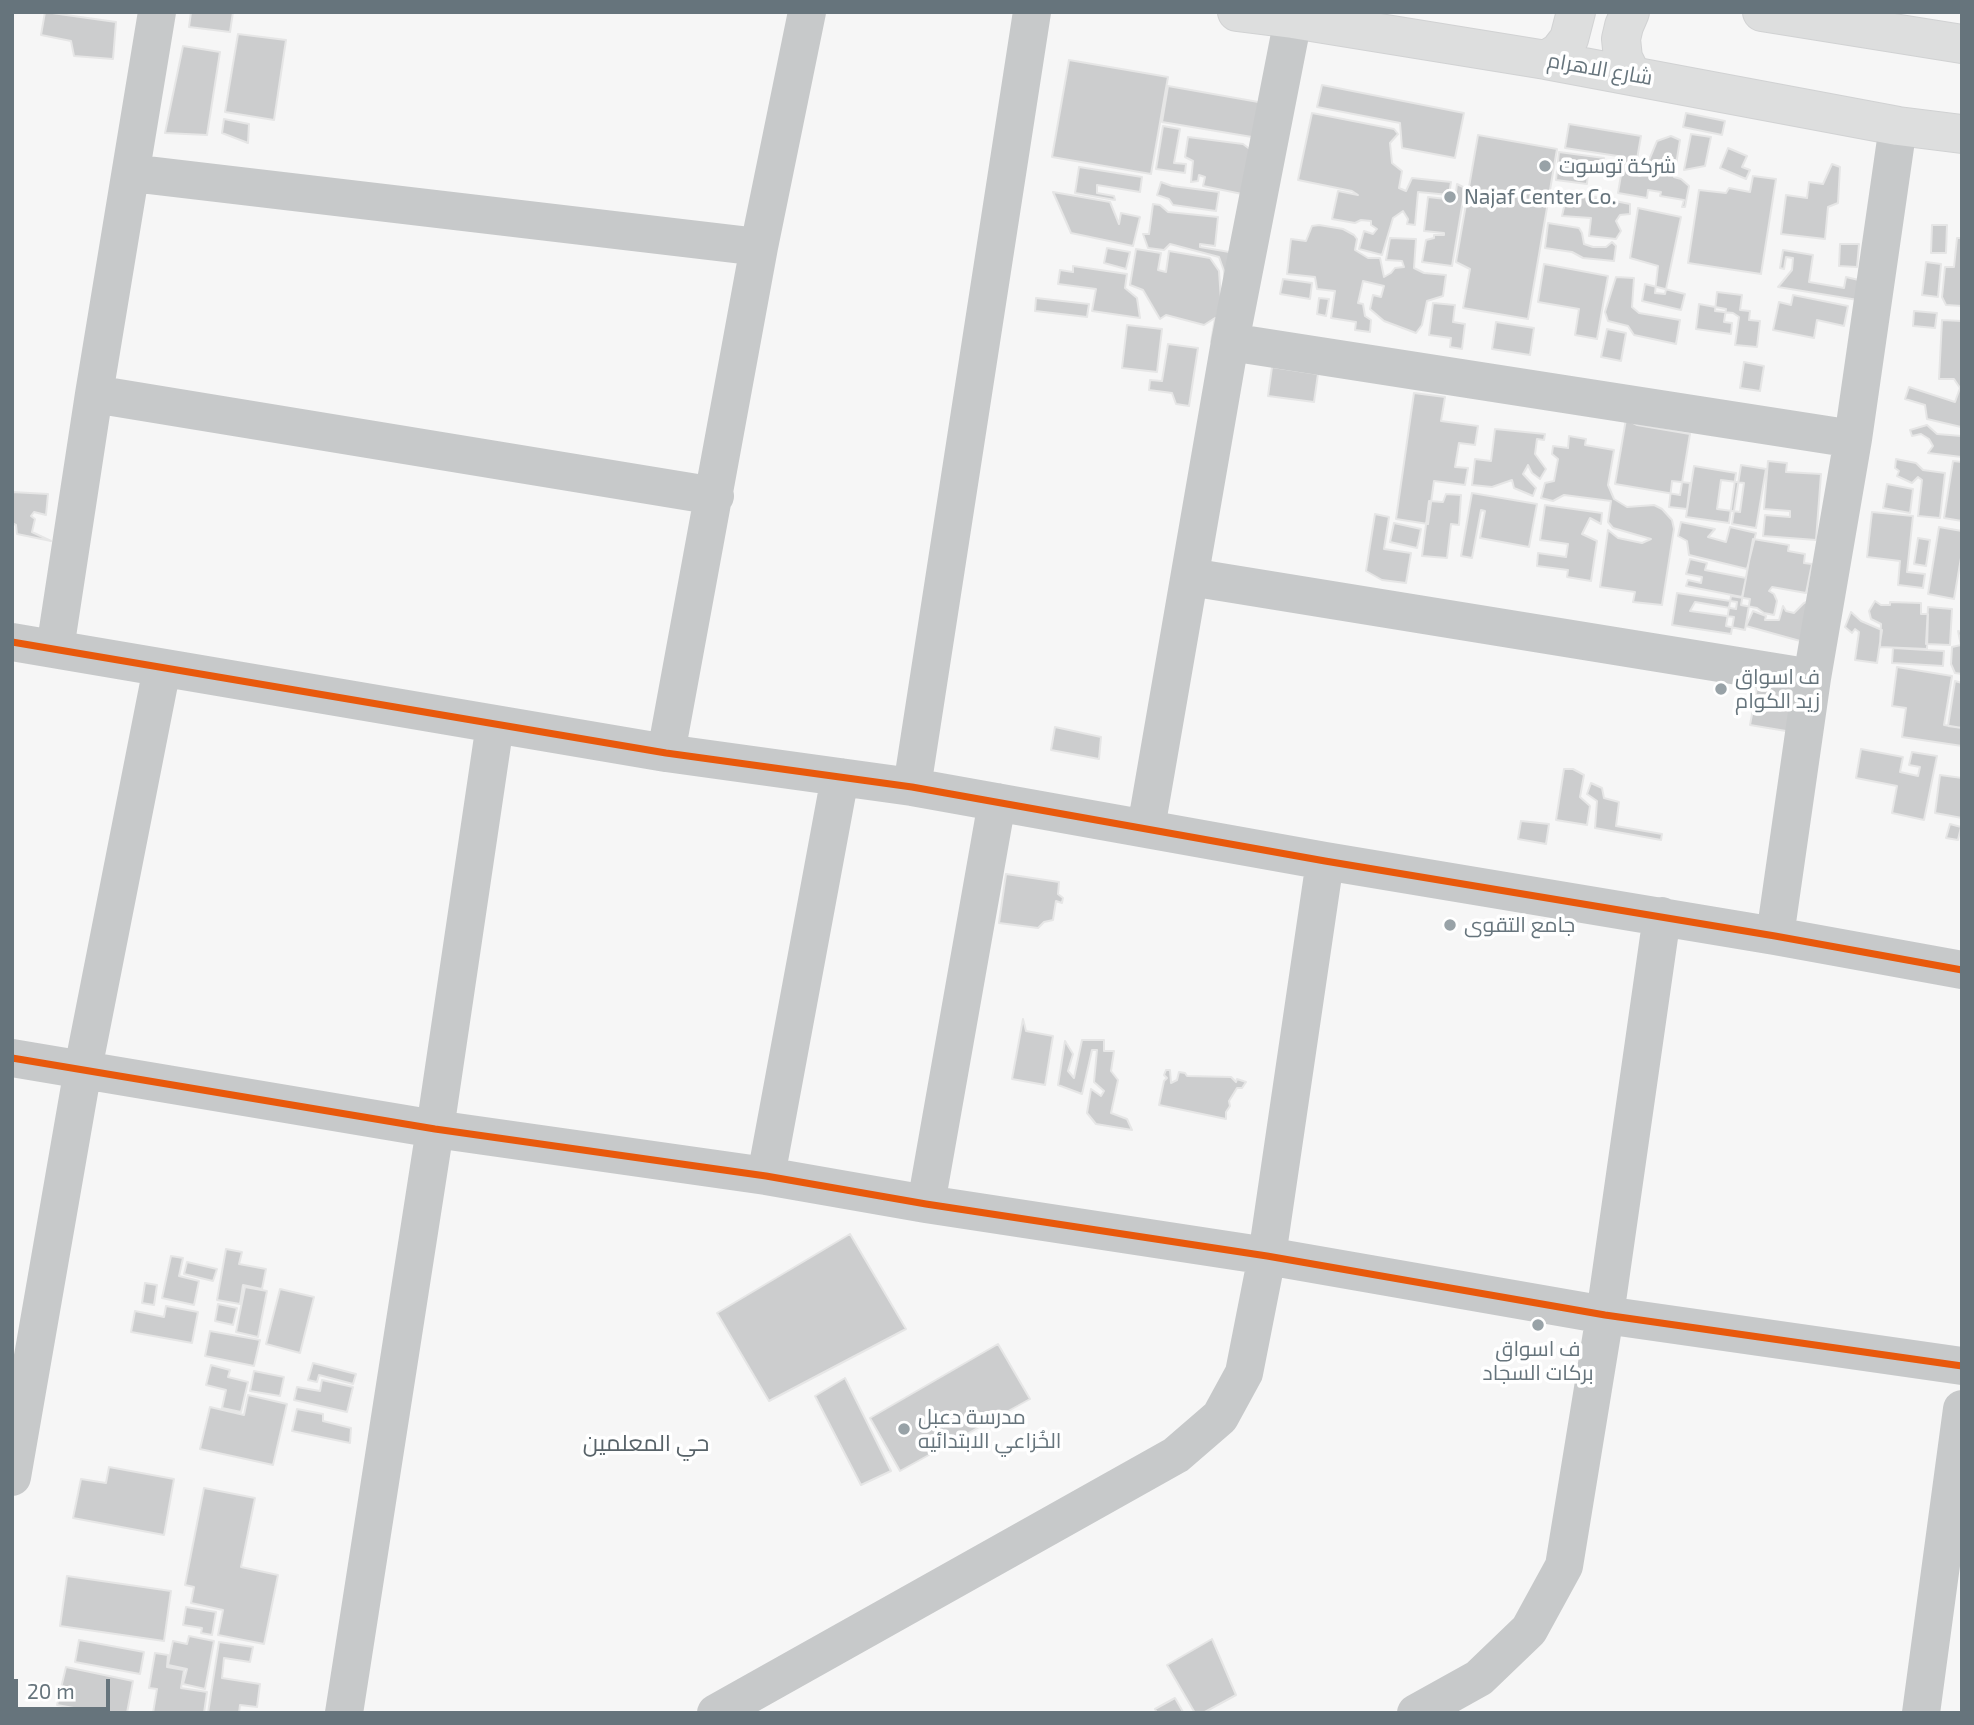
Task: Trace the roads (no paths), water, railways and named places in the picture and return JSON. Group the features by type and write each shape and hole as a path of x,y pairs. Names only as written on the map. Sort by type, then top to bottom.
{"main road":[{"name":"شارع الاهرام","path":"1237,12 1631,74 1898,126 1962,134"},
{"path":"1546,60 1559,52 1569,39 1576,12"},
{"path":"1630,12 1622,39 1623,58 1631,74"},
{"path":"1762,12 1962,44"}],"street":[{"path":"55,649 157,12"},
{"path":"666,753 759,247 807,12"},
{"path":"912,787 1032,12"},
{"path":"1146,828 1230,342 1293,19"},
{"path":"1774,936 1812,678 1853,439 1898,126"},
{"path":"131,173 759,247"},
{"path":"1230,342 1853,439"},
{"path":"94,394 715,496"},
{"path":"1190,577 1812,678"},
{"path":"12,642 666,753 912,787 1962,970"},
{"path":"12,1476 83,1069 162,668"},
{"path":"344,1713 495,724"},
{"path":"766,1176 839,778"},
{"path":"926,1203 996,802"},
{"path":"716,1713 1176,1455 1220,1417 1244,1373 1268,1256 1325,860"},
{"path":"1416,1713 1479,1678 1529,1630 1564,1566 1605,1315 1662,916"},
{"path":"12,1058 435,1129 766,1176 1268,1256 1605,1315 1962,1366"},
{"path":"1921,1713 1962,1409"},
{"path":"1927,1674 1962,1660"}],"place":[{"name":"شركة توسوت","path":"1545,166"},
{"name":"Najaf Center Co.","path":"1450,197"},
{"name":"ف اسواق زيد الكوام","path":"1721,689"},
{"name":"جامع التقوى","path":"1450,925"},
{"name":"ف اسواق بركات السجاد","path":"1538,1325"},
{"name":"مدرسة دعبل الخُزاعي الابتدائيه","path":"904,1429"}],"district":[{"name":"حي المعلمین","path":"646,1443"}]}
